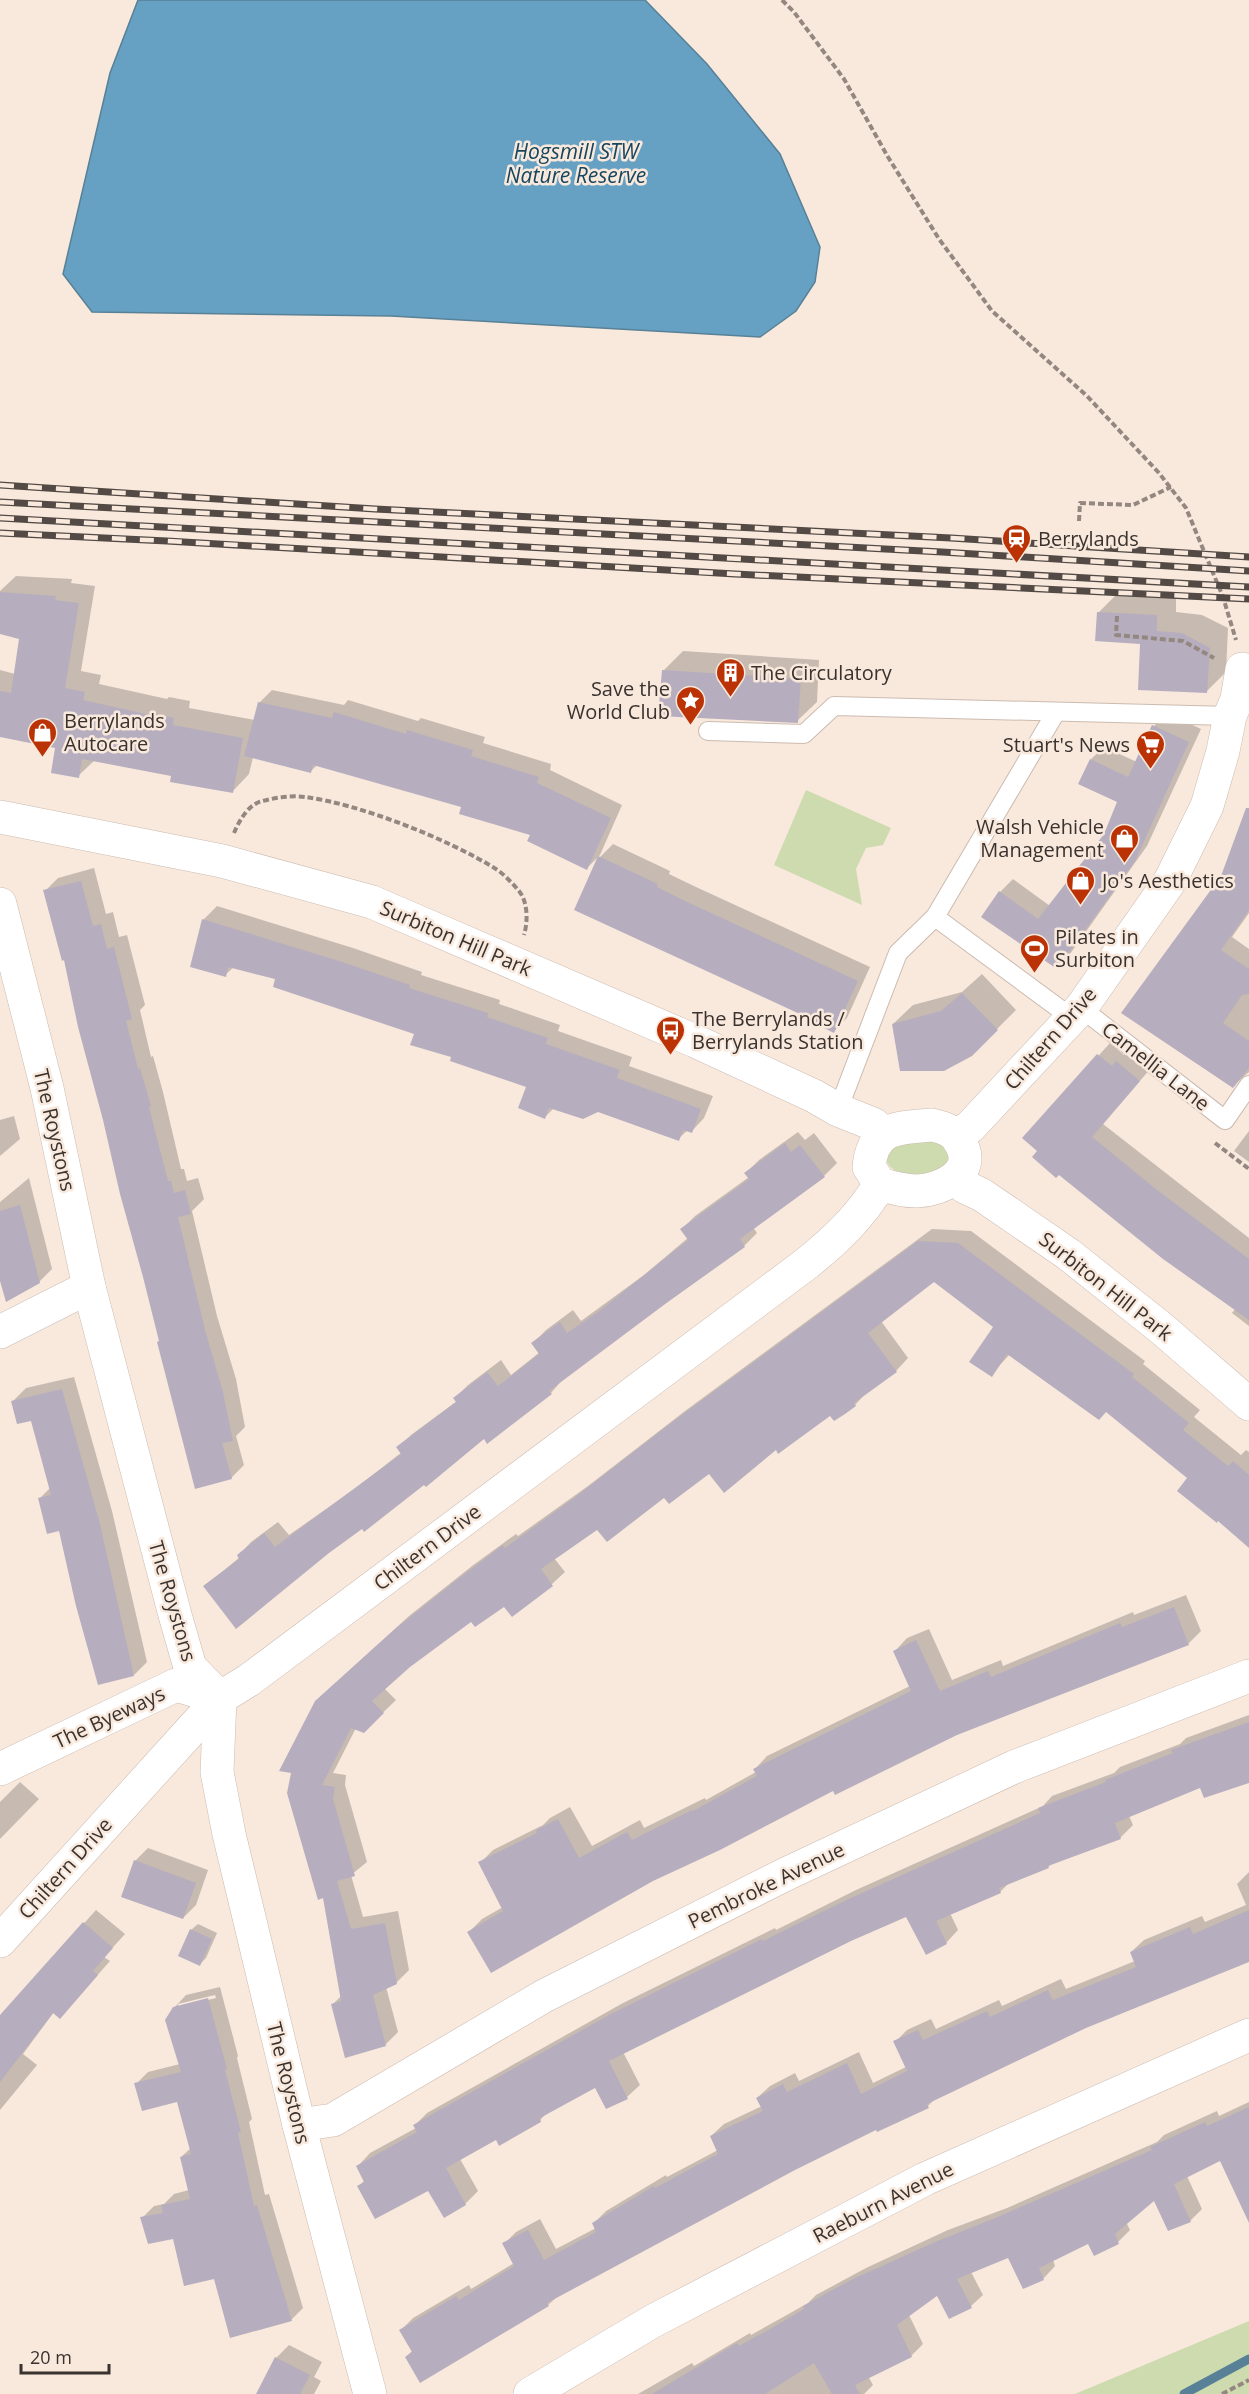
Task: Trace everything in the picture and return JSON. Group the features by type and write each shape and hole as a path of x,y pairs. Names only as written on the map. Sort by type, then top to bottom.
{"street":[{"name":"Chiltern Drive","path":"957,1136 970,1127 1076,1013 1170,881 1208,806 1230,716 1246,669"},
{"name":"Surbiton Hill Park","path":"0,817 222,861 372,902 695,1041 814,1096 838,1110 873,1124 885,1134"},
{"name":"The Roystons","path":"0,906 46,1088 89,1287 190,1667 220,1698 217,1772 229,1834 299,2125 370,2394"},
{"path":"932,1125 945,1128 957,1136 966,1153 964,1167 957,1176 938,1188 918,1191 902,1190 880,1184 869,1167 872,1147 885,1134 895,1129 932,1125"},
{"name":"Surbiton Hill Park","path":"957,1176 965,1187 990,1200 1068,1254 1161,1328 1248,1402"},
{"name":"Chiltern Drive","path":"0,1941 220,1698 268,1666 806,1264 838,1238 864,1209 880,1184"},
{"path":"0,1332 89,1287"},
{"name":"Pembroke Avenue","path":"299,2125 333,2120 544,1996 786,1874 1014,1767 1249,1676"},
{"name":"The Byeways","path":"0,1768 176,1685 220,1698"},
{"name":"Raeburn Avenue","path":"530,2394 652,2321 925,2179 1249,2036"}],"lane":[{"path":"708,731 804,734 834,706 1230,716"},
{"path":"838,1110 898,954 935,917 1056,712"},
{"name":"Camellia Lane","path":"935,917 1076,1013 1225,1120 1249,1085"}],"path":[{"path":"782,0 794,12 844,79 888,157 939,239 992,310 1087,396 1171,487 1186,508 1222,597 1246,669"},
{"path":"1079,521 1080,503 1133,505 1171,487"},
{"path":"1118,616 1116,635 1183,641 1212,658"},
{"path":"222,861 239,820 257,803 281,797 304,797 364,811 441,841 498,870 521,893 528,922 513,963"},
{"path":"1225,1120 1215,1143 1249,1169"},
{"path":"1222,2394 1249,2380"}],"green space":[{"path":"806,790 891,828 883,845 866,848 856,869 862,905 774,865"},
{"path":"939,1139 952,1160 939,1174 914,1175 899,1172 893,1169 884,1155 896,1144"},
{"path":"1249,2321 1249,2394 1075,2394"}],"water":[{"name":"Hogsmill STW Nature Reserve","path":"138,0 645,0 707,64 780,154 820,247 815,282 796,311 760,337 391,316 92,312 63,274 110,73"}],"building":[{"path":"0,592 56,596 55,600 79,603 65,688 85,692 83,700 174,718 173,725 243,738 233,793 170,782 171,776 82,759 79,778 51,773 55,748 0,737 0,691 11,693 19,639 0,634"},
{"path":"1097,612 1157,615 1157,631 1182,633 1210,648 1207,693 1138,690 1140,644 1095,641"},
{"name":"The Circulatory","path":"662,670 801,679 798,723 658,716"},
{"path":"258,702 332,718 334,712 406,734 407,730 473,750 471,756 539,777 537,783 611,818 587,870 527,841 530,835 459,814 461,807 313,765 311,773 244,756"},
{"path":"1152,725 1189,742 1135,861 1057,969 981,917 999,891 1038,919 1104,834 1117,802 1078,784 1090,759 1128,777"},
{"path":"1246,808 1249,808 1249,910 1221,950 1249,969 1249,994 1242,995 1223,1023 1249,1041 1249,1068 1233,1088 1121,1013 1221,876"},
{"path":"598,856 658,884 657,887 683,900 858,981 834,1033 814,1023 815,1021 574,910"},
{"path":"81,881 93,926 101,924 107,949 114,947 132,1019 126,1021 138,1069 140,1068 151,1106 149,1107 168,1181 171,1181 174,1193 185,1190 191,1214 178,1217 205,1330 223,1392 233,1441 222,1443 232,1479 195,1489 78,1027 64,960 62,961 43,890"},
{"path":"202,919 410,985 409,988 488,1013 487,1017 548,1038 546,1044 620,1070 617,1078 701,1109 692,1133 683,1130 679,1141 598,1112 583,1119 549,1108 545,1119 518,1108 526,1087 450,1061 451,1057 410,1045 414,1034 273,987 275,979 228,967 226,977 190,967"},
{"path":"962,993 998,1030 972,1056 944,1071 900,1071 892,1024 941,1011"},
{"path":"1097,1054 1112,1066 1116,1061 1140,1081 1092,1137 1157,1190 1249,1259 1249,1320 1163,1259 1059,1175 1056,1178 1032,1157 1037,1151 1022,1138"},
{"path":"785,1143 791,1152 800,1145 825,1177 740,1239 745,1247 549,1391 552,1394 487,1444 484,1439 426,1487 424,1485 364,1532 362,1529 329,1553 236,1629 203,1586 239,1559 237,1555 264,1533 275,1547 401,1454 396,1447 456,1402 453,1398 487,1372 498,1386 539,1354 531,1343 560,1322 567,1333 598,1312 688,1240 680,1229 749,1179 744,1173"},
{"path":"20,1205 40,1283 6,1302 0,1281 0,1211"},
{"path":"918,1241 958,1243 1134,1374 1132,1377 1189,1423 1183,1430 1228,1466 1233,1461 1249,1475 1249,1548 1218,1521 1217,1523 1177,1491 1187,1478 1106,1412 1099,1420 1007,1354 992,1377 969,1362 993,1327 934,1282 868,1333 897,1372 854,1403 856,1406 834,1421 830,1416 778,1454 776,1450 724,1493 709,1474 669,1504 664,1498 607,1542 597,1530 541,1569 553,1586 512,1617 504,1607 475,1627 471,1622 410,1667 372,1701 384,1713 364,1733 351,1728 322,1785 335,1787 333,1799 355,1876 337,1881 351,1929 385,1923 397,1984 373,1995 386,2046 345,2058 331,2004 341,2001 323,1898 318,1900 287,1793 291,1773 279,1771 315,1701 395,1629 458,1579 503,1545 505,1548 574,1498 671,1423"},
{"path":"62,1389 100,1524 134,1676 98,1685 76,1606 59,1531 47,1534 38,1498 51,1495 31,1421 17,1424 11,1401"},
{"path":"1174,1607 1189,1645 957,1735 835,1795 833,1791 720,1850 653,1881 491,1973 467,1932 503,1911 478,1862 537,1833 536,1830 558,1819 579,1858 627,1832 632,1840 693,1811 757,1776 753,1769 911,1691 893,1651 916,1640 940,1691 988,1671 991,1677 1120,1623 1122,1627"},
{"path":"1249,1722 1249,1783 1204,1798 1200,1788 1115,1823 1121,1839 1048,1866 1049,1868 999,1888 1001,1893 936,1921 947,1944 926,1955 906,1917 851,1941 609,2061 628,2099 606,2109 595,2088 540,2118 541,2122 499,2146 496,2140 446,2168 466,2205 444,2218 428,2191 375,2219 357,2186 364,2182 356,2166 417,2132 413,2125 609,2015 762,1939 763,1941 842,1902 1040,1813 1038,1808 1173,1753 1171,1750"},
{"path":"134,1860 196,1883 183,1919 121,1897"},
{"path":"1249,1910 1249,1962 1086,2028 927,2104 929,2108 877,2132 876,2130 795,2170 547,2303 549,2306 420,2383 405,2357 412,2352 399,2330 456,2296 459,2300 514,2266 502,2243 528,2230 544,2260 596,2232 592,2223 654,2186 655,2188 718,2154 710,2136 763,2111 756,2098 783,2084 787,2092 847,2063 861,2094 907,2071 893,2041 918,2030 923,2040 987,2011 990,2017 1048,1990 1053,2000 1136,1967 1130,1952 1190,1927 1193,1934"},
{"path":"83,1922 113,1948 93,1971 98,1975 60,2019 53,2013 0,2082 0,2015"},
{"path":"190,1929 212,1939 200,1966 178,1956"},
{"path":"208,1998 241,2132 238,2133 254,2206 257,2205 292,2321 230,2338 214,2279 184,2286 173,2239 148,2244 140,2217 163,2213 161,2205 190,2199 180,2157 191,2154 177,2102 142,2111 134,2083 181,2072 165,2020 173,2007"},
{"path":"1249,2107 1249,2223 1220,2161 1174,2184 1191,2222 1168,2231 1154,2201 1115,2234 1119,2244 1094,2256 1088,2244 1039,2268 1044,2280 1023,2289 1008,2258 957,2279 972,2308 949,2319 937,2296 897,2325 912,2357 855,2385 860,2394 832,2394 814,2363 765,2394 652,2394 737,2343 739,2346 772,2328 804,2309 803,2306 853,2279 1152,2150 1150,2147 1205,2122 1207,2126"},
{"path":"275,2357 310,2375 300,2394 256,2394"}],"waterway":[{"path":"1184,2394 1249,2359"}],"railway":[{"path":"0,485 375,509 951,538 1249,557"},
{"path":"0,502 942,552 1249,571"},
{"path":"0,518 1249,587"},
{"path":"0,533 735,574 1249,599"}],"place":[{"name":"Berrylands","path":"1017,564"},
{"name":"The Circulatory","path":"730,698"},
{"name":"Save the World Club","path":"691,726"},
{"name":"Berrylands Autocare","path":"43,758"},
{"name":"Stuart's News","path":"1151,770"},
{"name":"Walsh Vehicle Management","path":"1125,864"},
{"name":"Jo's Aesthetics","path":"1081,906"},
{"name":"Pilates in Surbiton","path":"1034,974"},
{"name":"The Berrylands / Berrylands Station","path":"671,1056"}]}
